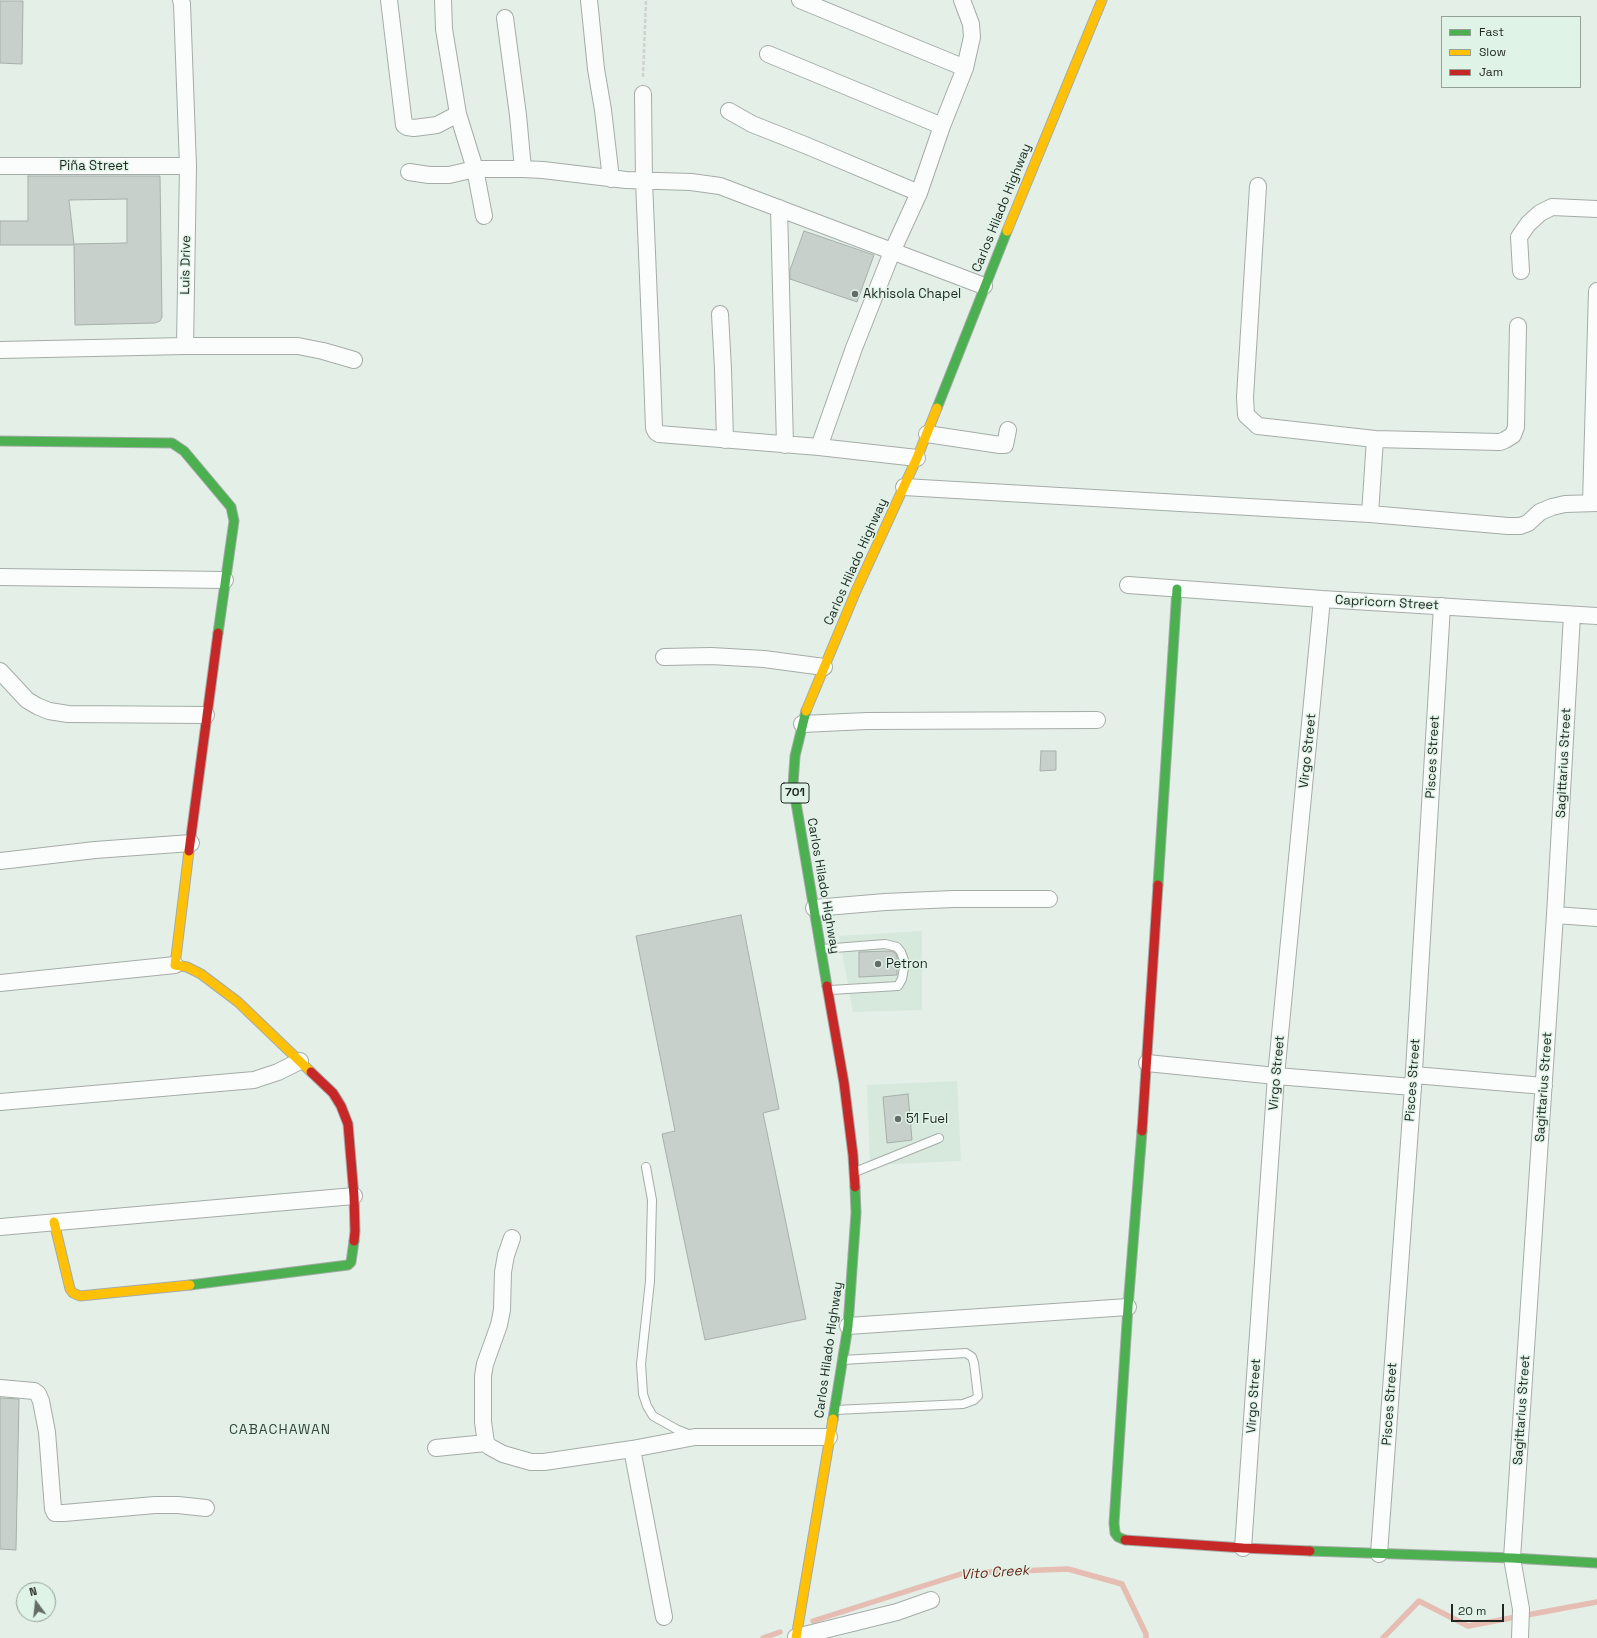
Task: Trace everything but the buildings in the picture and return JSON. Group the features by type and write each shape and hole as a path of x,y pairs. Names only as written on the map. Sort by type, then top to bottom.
{"street":[{"name":"Luis Drive","path":"181,0 188,166 185,346"},
{"path":"389,0 404,125 414,128 437,125 458,114"},
{"path":"442,0 444,29 458,114 475,169 484,216"},
{"path":"589,0 596,69 603,110 611,179"},
{"path":"800,0 965,68"},
{"path":"819,447 854,348 892,252 919,194 942,126 965,68 972,37 971,24 962,0"},
{"name":"Carlos Hilado Highway","path":"796,1638 848,1326 856,1213 853,1155 844,1083 793,785 795,756 802,724 811,697 856,591 917,458 984,286 1102,0"},
{"path":"504,18 518,115 523,169"},
{"path":"768,54 942,126"},
{"path":"643,94 644,181 654,430 659,434 819,447 917,458"},
{"path":"729,111 752,124 919,194"},
{"name":"Piña Street","path":"0,166 188,166"},
{"path":"409,172 430,175 450,175 475,169 523,169 543,170 611,179 705,183 720,186 984,286"},
{"path":"1258,186 1245,397 1246,414 1258,426 1376,439 1500,442 1510,438 1515,432 1516,427 1518,326"},
{"path":"779,208 785,445"},
{"path":"1521,271 1519,237 1528,224 1540,212 1552,208 1597,209"},
{"path":"904,487 1370,514 1520,526 1528,523 1540,512 1552,507 1565,504 1594,503 1597,291"},
{"path":"720,314 725,440"},
{"path":"0,350 185,346 298,346 323,350 354,360"},
{"path":"927,434 1000,445 1005,444 1008,430"},
{"path":"1370,514 1376,439"},
{"path":"0,441 172,443 178,446 231,507 234,521 206,715 175,965"},
{"path":"0,576 225,580"},
{"name":"Capricorn Street","path":"1128,585 1597,616"},
{"path":"1177,589 1139,1186 1128,1307 1114,1523 1115,1533 1118,1537 1124,1540 1243,1548 1512,1558 1597,1563"},
{"name":"Virgo Street","path":"1243,1548 1276,1076 1322,599"},
{"name":"Pisces Street","path":"1379,1554 1413,1081 1442,606"},
{"name":"Sagittarius Street","path":"1520,1624 1512,1558 1555,915 1572,615"},
{"path":"664,657 711,656 764,659 824,667"},
{"path":"0,671 28,700 49,711 68,714 206,715"},
{"path":"802,724 867,721 1097,720"},
{"path":"0,861 96,850 191,843"},
{"path":"814,908 908,901 1049,899"},
{"path":"1555,915 1597,918"},
{"path":"0,983 175,965 188,967 202,974 238,1002 333,1093 341,1106 348,1124 354,1196 354,1242 351,1262 348,1265 219,1282 80,1296 70,1289 54,1222"},
{"path":"0,1102 189,1087 254,1080 278,1072 300,1061"},
{"path":"1147,1063 1276,1076 1544,1086"},
{"path":"0,1227 354,1196"},
{"path":"512,1238 506,1255 503,1272 500,1325 485,1364 483,1376 483,1422 486,1443 490,1447 503,1454 531,1462 544,1462 632,1449 695,1437 829,1437"},
{"path":"848,1326 1128,1307"},
{"path":"0,1388 34,1391 38,1394 41,1401 47,1432 53,1509 55,1513 155,1505 178,1505 206,1508"},
{"path":"436,1448 486,1443"},
{"path":"632,1449 664,1617"},
{"path":"796,1638 897,1612 931,1600"}],"lane":[{"path":"821,949 885,944 897,947 901,952 905,963 902,979 898,986 828,990"},
{"path":"854,1173 939,1138"},
{"path":"646,1167 652,1200 650,1281 642,1364 643,1394 647,1406 653,1416 678,1430 695,1437"},
{"path":"833,1410 962,1404 974,1400 978,1396 974,1363 972,1357 966,1353 842,1360"}],"path":[{"path":"643,94 646,0"}],"shaded area":[{"path":"922,931 922,1010 853,1012 839,936"},
{"path":"957,1081 961,1161 870,1165 867,1085"}],"waterway":[{"name":"Vito Creek","path":"813,1621 964,1573 1068,1569 1122,1584 1146,1634 1146,1638"},
{"name":"Vito Creek","path":"1383,1638 1419,1601 1468,1626 1597,1602"},
{"name":"Vito Creek","path":"763,1638 780,1632"}],"traffic: fast":[{"path":"937,408 1007,231"},
{"path":"0,441 172,443 184,451 231,507 234,521 218,633"},
{"path":"1158,885 1177,589"},
{"path":"806,711 795,756 793,785 827,986"},
{"path":"1125,1540 1118,1537 1115,1533 1114,1523 1128,1307 1142,1131"},
{"path":"833,1419 848,1326 856,1213 855,1187"},
{"path":"190,1285 348,1265 351,1262 354,1241"},
{"path":"1310,1551 1512,1558 1597,1563"}],"traffic: slow":[{"path":"1007,231 1102,0"},
{"path":"806,711 856,591 917,458 937,408"},
{"path":"189,851 175,965 187,967 201,974 238,1002 311,1072"},
{"path":"54,1222 70,1289 73,1293 80,1296 190,1285"},
{"path":"796,1638 833,1419"}],"traffic: jam":[{"path":"189,851 218,633"},
{"path":"1142,1131 1158,885"},
{"path":"827,986 844,1083 853,1155 855,1187"},
{"path":"311,1072 333,1093 341,1106 348,1124 354,1196 354,1241"},
{"path":"1125,1540 1310,1551"}],"place":[{"name":"Akhisola Chapel","path":"855,294"},
{"name":"Petron","path":"878,964"},
{"name":"51 Fuel","path":"898,1119"}],"district":[{"name":"CABACHAWAN","path":"280,1430"}]}
